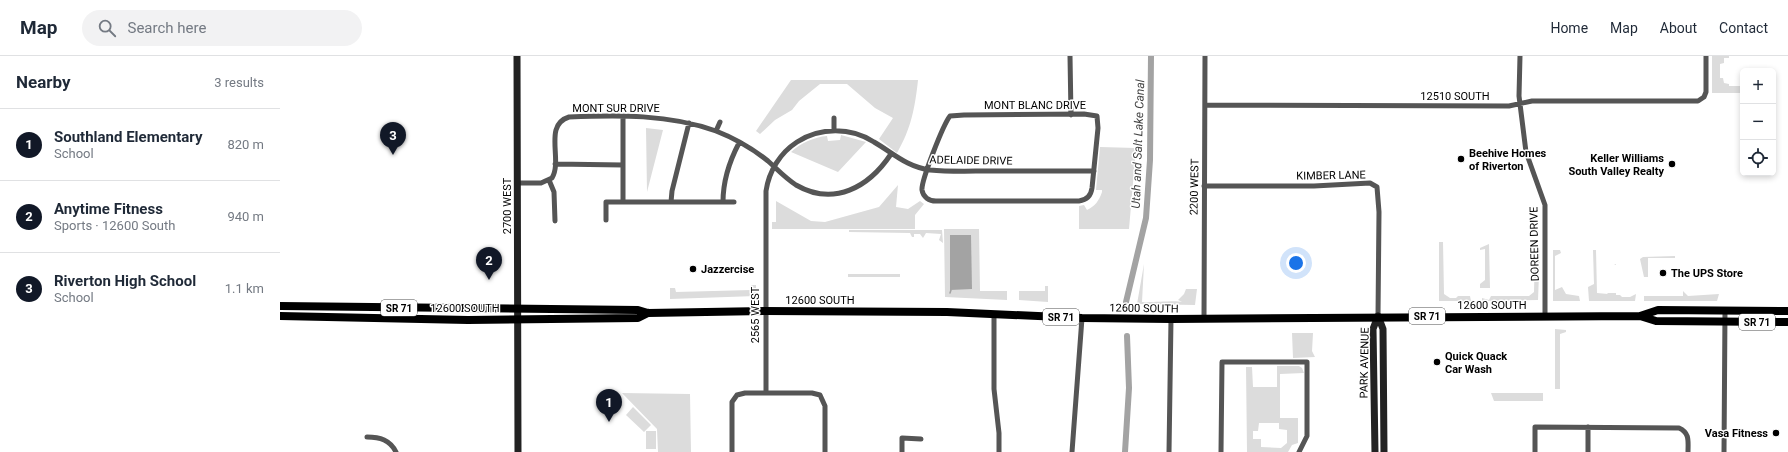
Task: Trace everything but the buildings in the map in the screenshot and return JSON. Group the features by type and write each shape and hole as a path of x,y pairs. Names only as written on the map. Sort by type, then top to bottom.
{"main road":[{"name":"2700 WEST","path":"517,56 518,452"},
{"name":"12600 SOUTH","path":"280,306 352,306 518,310 638,310 648,313 765,311 948,312 1082,318 1171,319 1378,316 1640,316 1656,321 1788,322"},
{"path":"293,316 298,311 347,312 352,306"},
{"name":"12600 SOUTH","path":"1640,316 1658,310 1788,311"},
{"name":"12600 SOUTH","path":"280,316 518,319 638,318 648,313"},
{"name":"PARK AVENUE","path":"1375,452 1373,329 1378,316"},
{"name":"PARK AVENUE","path":"1378,316 1383,331 1384,452"}],"street":[{"path":"1070,56 1071,115"},
{"name":"2200 WEST","path":"1204,319 1205,56"},
{"name":"DOREEN DRIVE","path":"1520,56 1520,104 1526,152 1545,206 1544,316"},
{"name":"12510 SOUTH","path":"1205,105 1509,106 1532,101 1698,101 1704,97 1706,92 1706,56"},
{"name":"MONT BLANC DRIVE","path":"964,114 1071,115 1097,116 1098,128 1094,171 1092,188 1089,196 1079,201 932,201 926,198 922,191 928,169 943,128 950,116 964,114"},
{"name":"MONT SUR DRIVE","path":"549,180 554,174 556,131 562,120 569,117 657,118 688,123 716,132 739,143 759,155 801,187 822,193 838,193 852,190 865,183 877,173 891,154"},
{"path":"623,117 623,202"},
{"path":"834,118 834,130"},
{"path":"716,132 720,122"},
{"path":"671,202 688,123"},
{"name":"ADELAIDE DRIVE","path":"774,167 783,153 802,139 822,131 834,130 845,131 866,137 891,154 910,164 928,169 1094,171"},
{"path":"723,202 724,185 729,165 739,143"},
{"path":"555,164 623,165"},
{"name":"2565 WEST","path":"766,393 765,198 768,179 774,167"},
{"path":"517,183 541,183 549,180 554,192 555,221"},
{"name":"KIMBER LANE","path":"1204,186 1314,186 1370,183 1374,185 1378,190 1378,316"},
{"path":"606,220 606,202 734,202"},
{"path":"1724,452 1725,311"},
{"path":"994,314 994,389 999,433 999,452"},
{"path":"1072,452 1082,318"},
{"path":"1170,452 1171,319"},
{"path":"1221,452 1222,362 1307,362 1307,436 1300,452"},
{"path":"732,452 731,406 737,395 745,393 812,393 822,398 825,406 825,452"},
{"path":"1535,452 1535,427 1588,427 1679,428 1685,431 1688,435 1688,452"},
{"path":"1588,427 1588,452"},
{"path":"367,437 382,438 388,442 396,452"},
{"path":"902,452 902,438 921,439"}],"shaded area":[{"path":"1712,56 1729,56 1729,58 1724,58 1724,63 1720,64 1720,78 1723,78 1724,83 1729,84 1729,86 1740,86 1740,93 1712,93"},
{"path":"791,80 918,80 912,118 897,153 879,139 893,118 875,108 847,84 820,84 799,101 792,110 775,120 760,134 756,131"},
{"path":"646,128 663,130 647,192"},
{"path":"841,135 866,142 838,172 791,152 803,143 813,139 827,136 828,141 840,140"},
{"path":"1100,147 1136,148 1129,229 1079,229 1079,206 1084,205 1087,210 1096,203 1102,192 1102,190 1096,190"},
{"path":"898,185 896,207 908,209 920,201 924,204 915,215 915,229 772,229 772,222 776,222 776,201 811,221 825,222 879,207"},
{"path":"944,229 979,229 980,291 1007,291 1007,300 945,297"},
{"path":"849,230 942,230 943,243 939,240 941,234 926,233 923,238 920,234 914,234 914,237 912,237 910,233 849,232"},
{"path":"950,235 971,235 972,289 950,290"},
{"path":"1439,242 1443,242 1444,294 1450,298 1470,296 1471,301 1439,301"},
{"path":"1489,244 1490,288 1480,288 1480,284 1485,280 1485,249 1480,250 1480,248"},
{"path":"1535,250 1540,250 1538,300 1482,301 1482,298 1489,300 1491,296 1529,296 1534,292"},
{"path":"1553,250 1560,250 1561,253 1555,256 1555,290 1562,287 1566,294 1579,296 1580,301 1553,301"},
{"path":"1593,250 1596,250 1597,293 1616,293 1616,295 1620,295 1622,297 1630,297 1636,294 1635,301 1589,301 1588,287 1594,284"},
{"path":"1675,256 1675,258 1648,258 1648,277 1644,277 1640,259 1643,257"},
{"path":"1144,264 1142,302 1182,302 1178,300 1184,294 1186,289 1197,289 1195,305 1137,304"},
{"path":"848,274 900,274 900,277 848,277"},
{"path":"751,285 756,285 756,296 670,299 670,288 675,288 676,292 751,290"},
{"path":"1045,286 1048,286 1048,302 1019,300 1019,291 1045,291"},
{"path":"1683,291 1688,296 1719,294 1717,301 1644,301 1644,296 1683,296"},
{"path":"1555,329 1566,330 1566,332 1560,334 1560,389 1555,389"},
{"path":"1292,333 1313,333 1312,351 1315,357 1293,358"},
{"path":"1277,366 1299,366 1302,368 1304,373 1280,374 1280,418 1298,418 1298,443 1292,445 1288,452 1247,452 1246,367 1252,367 1253,387 1277,387","holes":["1259,423 1279,423 1279,429 1287,430 1287,443 1281,448 1261,447 1261,439 1253,439 1253,431 1258,431"]},
{"path":"622,393 690,394 691,452 658,452 657,429"},
{"path":"1491,393 1543,393 1543,401 1494,401"},
{"path":"633,407 651,425 644,432 626,415"},
{"path":"646,431 656,431 656,449 646,449"}],"waterway":[{"name":"Utah and Salt Lake Canal","path":"1126,302 1146,218 1150,160 1151,56"},
{"name":"Utah and Salt Lake Canal","path":"1125,452 1129,388 1127,336"}],"place":[{"name":"Riverton High School","path":"393,155"},
{"name":"Beehive Homes of Riverton","path":"1461,159"},
{"name":"Keller Williams South Valley Realty","path":"1672,164"},
{"name":"Jazzercise","path":"693,269"},
{"name":"The UPS Store","path":"1663,273"},
{"name":"Anytime Fitness","path":"489,280"},
{"name":"Quick Quack Car Wash","path":"1437,362"},
{"name":"Southland Elementary","path":"609,422"},
{"name":"Vasa Fitness","path":"1776,433"}]}
